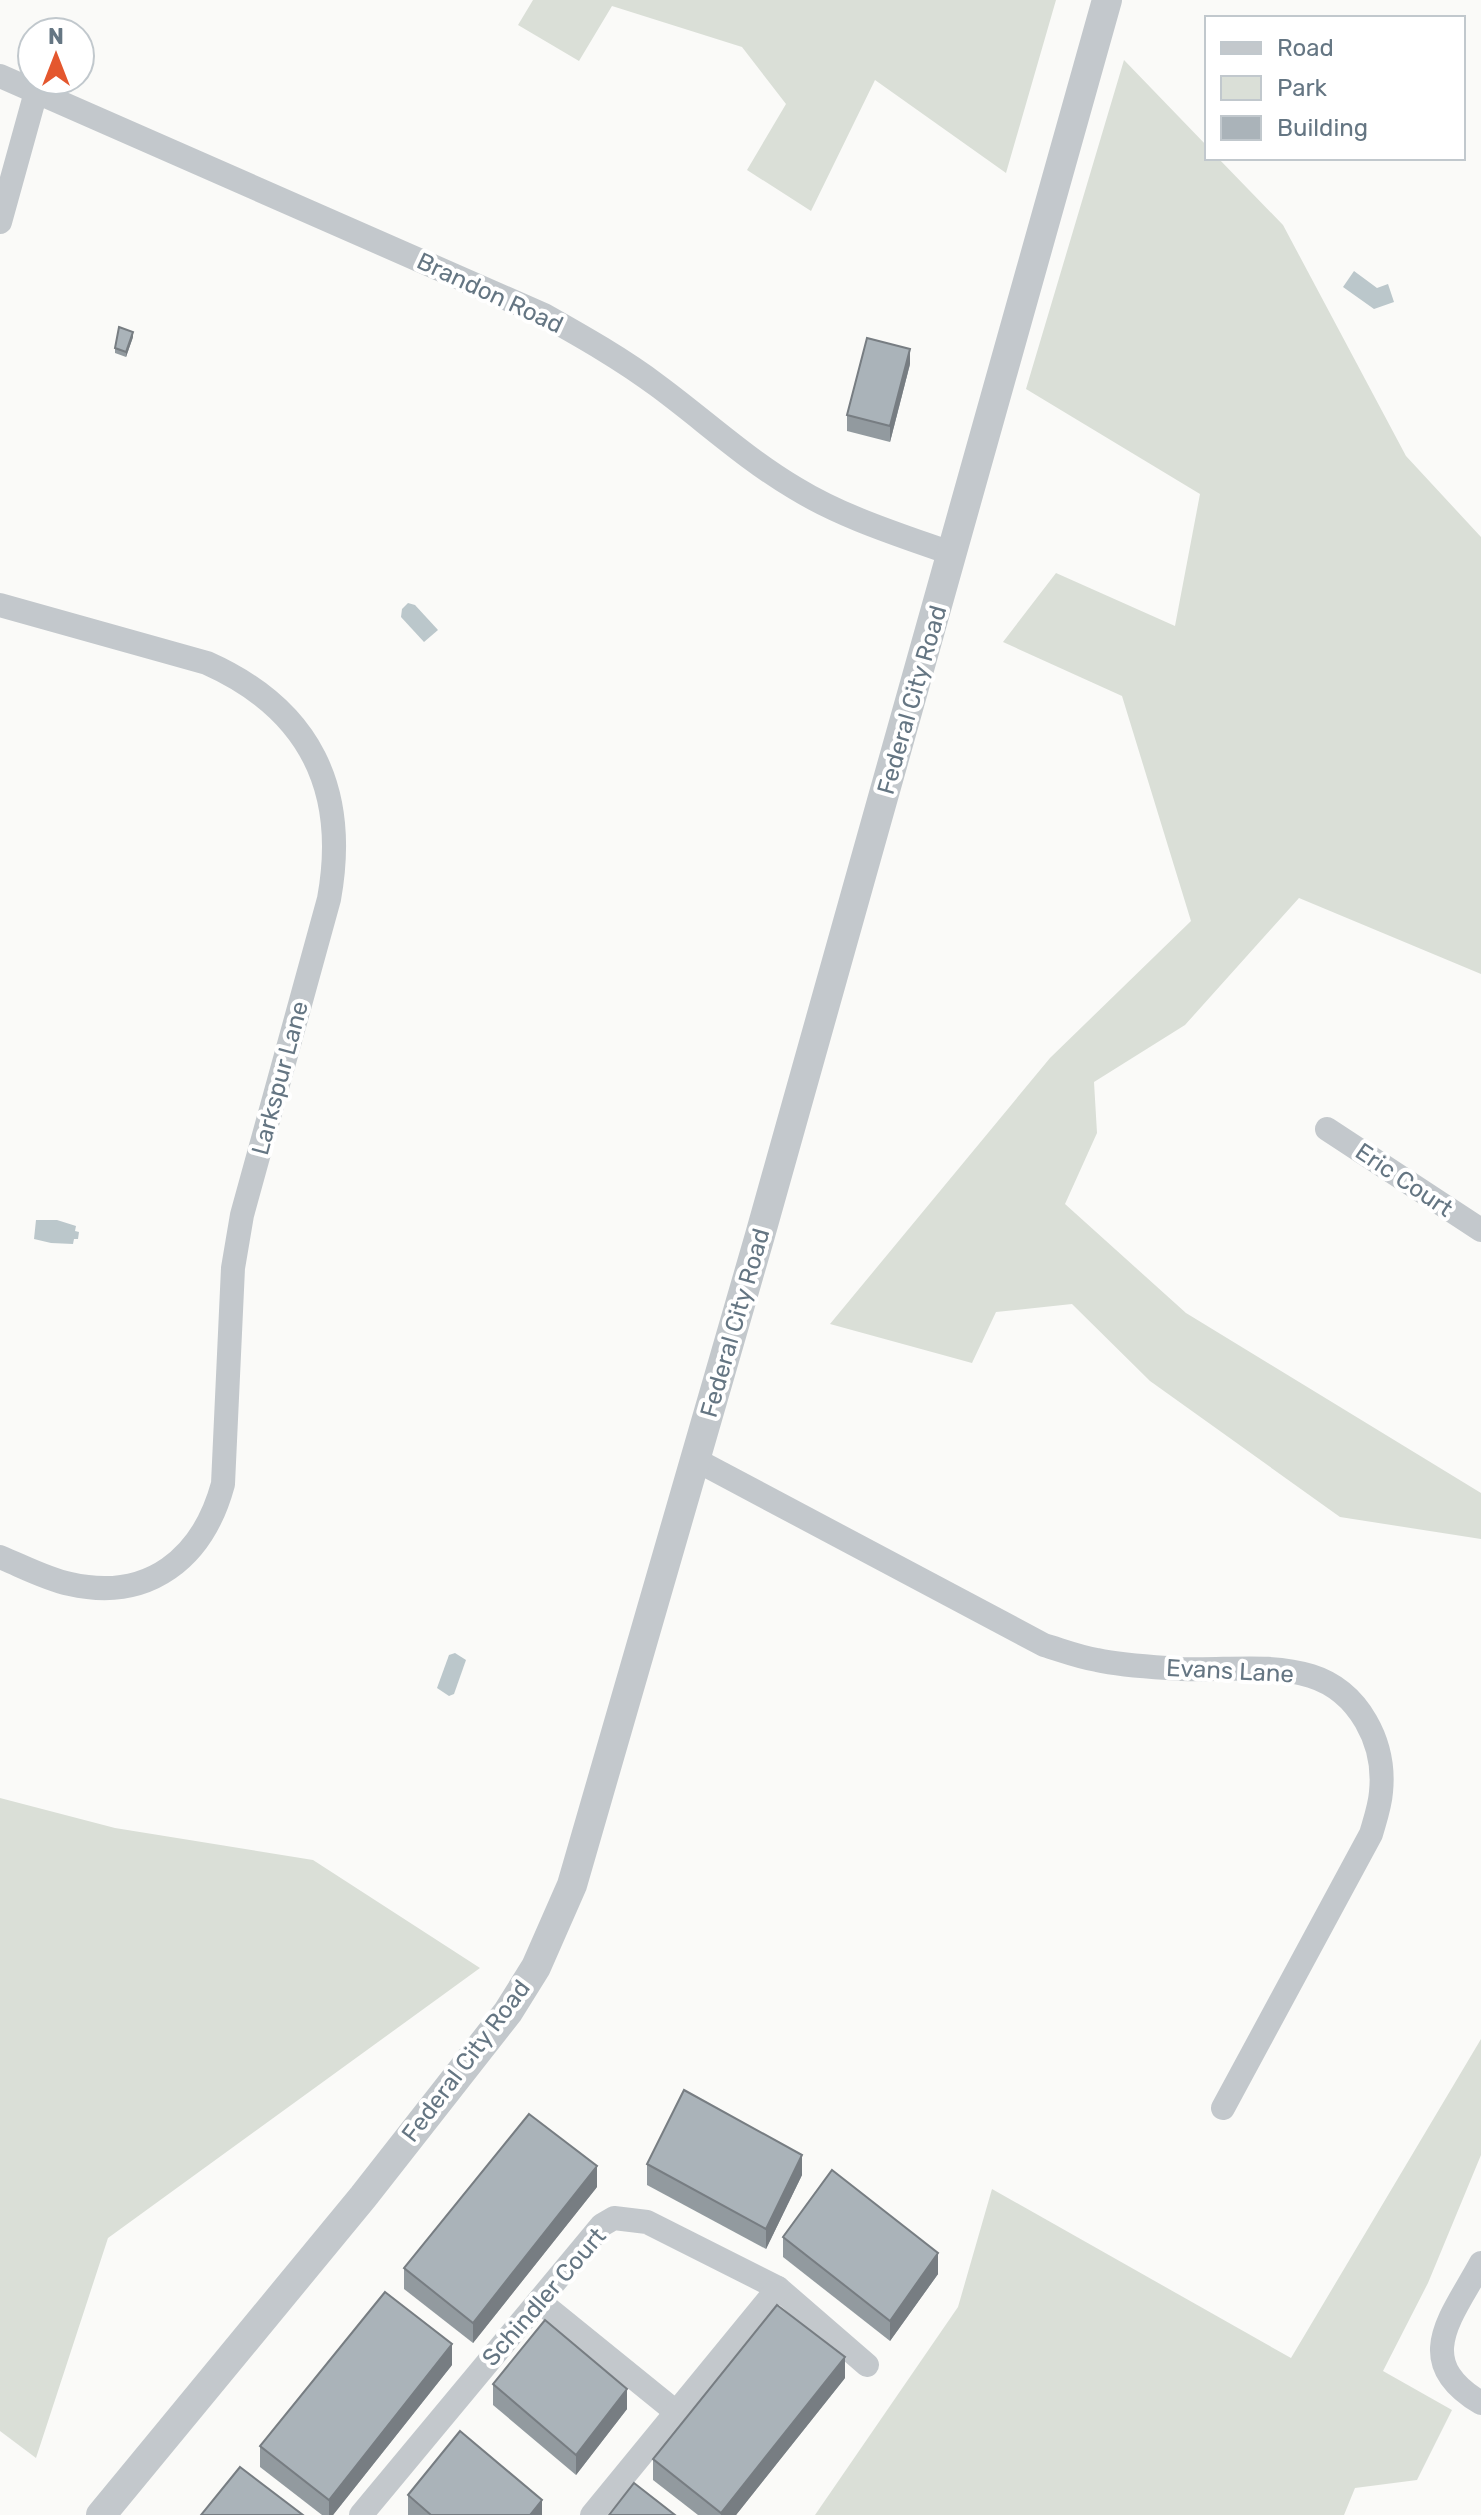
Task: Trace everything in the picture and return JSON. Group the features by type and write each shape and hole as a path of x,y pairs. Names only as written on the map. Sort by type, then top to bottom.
{"street":[{"name":"Federal City Road","path":"101,2515 363,2197 508,2012 536,1967 572,1885 696,1460 1107,0"},
{"path":"0,222 35,96"},
{"name":"Brandon Road","path":"45,96 544,315 647,378 745,456 796,489 850,517 953,554"},
{"name":"Larkspur Lane","path":"0,605 207,663 263,694 288,718 308,745 332,805 336,835 329,899 240,1228 233,1268 223,1484 216,1511 189,1552 171,1567 148,1579 122,1587 94,1588 66,1583 0,1557"},
{"name":"Eric Court","path":"1327,1129 1481,1230"},
{"name":"Evans Lane","path":"696,1460 1044,1645 1097,1660 1143,1666 1271,1670 1309,1675 1327,1683 1357,1707 1369,1724 1382,1773 1381,1794 1371,1834 1223,2108"},
{"name":"Schindler Court","path":"361,2515 602,2225 614,2218 647,2222 778,2288 867,2365"},
{"path":"1471,2397 1446,2370 1441,2343 1447,2325 1481,2263"},
{"path":"592,2515 778,2288"},
{"path":"539,2301 676,2412"}],"green space":[{"path":"533,0 1056,0 1006,173 875,80 811,211 747,170 786,104 742,47 612,6 579,61 518,25"},
{"path":"1124,60 1205,144 1205,160 1220,160 1283,225 1406,456 1481,537 1481,974 1299,898 1185,1025 1094,1082 1097,1133 1065,1204 1186,1313 1481,1493 1481,1539 1340,1517 1150,1381 1072,1304 996,1312 972,1363 830,1324 1050,1058 1191,921 1122,696 1003,642 1056,573 1175,626 1200,494 1026,389"},
{"path":"0,1798 115,1828 313,1860 480,1968 108,2238 36,2458 0,2431"},
{"path":"1481,2039 1481,2155 1428,2283 1383,2371 1452,2410 1417,2480 1355,2488 1344,2515 815,2515 958,2307 992,2189 1291,2358"}],"shaded area":[{"path":"1354,271 1377,288 1388,284 1394,302 1374,309 1343,287"},
{"path":"408,603 415,605 438,630 424,642 401,617 402,609"},
{"path":"36,1220 57,1220 76,1226 78,1239 74,1239 73,1244 34,1239"},
{"path":"455,1653 466,1660 454,1694 449,1696 437,1688 449,1655"}],"building":[{"path":"119,327 133,332 126,352 115,348"},
{"path":"867,338 910,349 890,426 847,415"},
{"path":"684,2090 802,2155 766,2229 647,2164"},
{"path":"529,2114 597,2166 473,2323 404,2268"},
{"path":"832,2170 938,2253 890,2321 783,2237"},
{"path":"385,2292 452,2344 329,2500 260,2446"},
{"path":"777,2305 845,2357 721,2513 653,2459"},
{"path":"545,2320 627,2389 576,2455 493,2384"},
{"path":"460,2431 542,2500 530,2515 431,2515 408,2495"},
{"path":"240,2467 303,2515 201,2515"},
{"path":"634,2483 675,2515 609,2515"}]}
